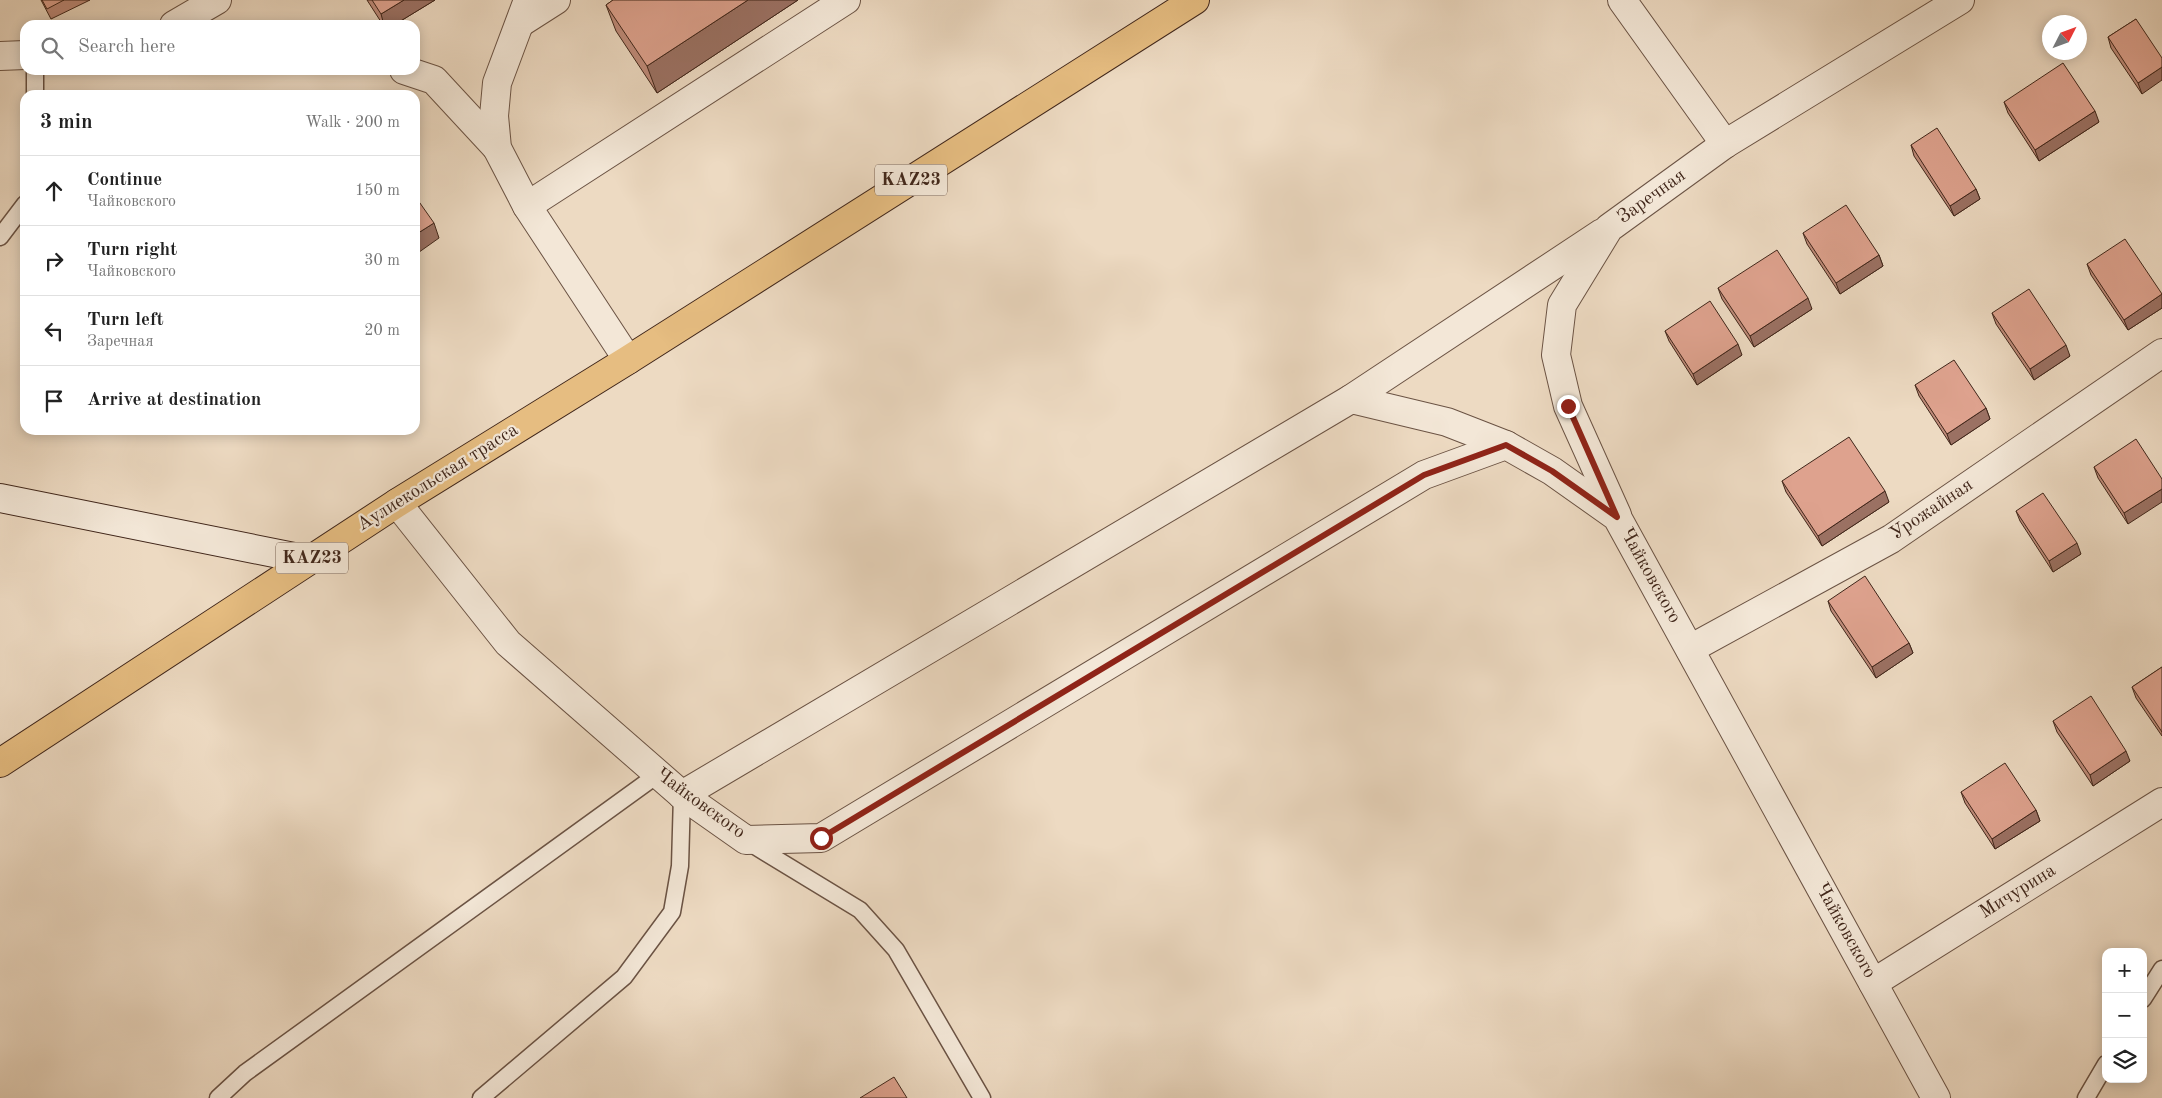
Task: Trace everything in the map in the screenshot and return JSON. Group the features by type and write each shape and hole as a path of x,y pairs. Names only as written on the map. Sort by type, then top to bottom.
{"highway":[{"name":"KAZ23","path":"628,360 1195,0"},
{"name":"Аулиекольская трасса","path":"0,764 397,503 628,360"}],"street":[{"path":"183,20 217,0"},
{"path":"497,148 494,116 497,83 524,11 556,0"},
{"path":"527,206 846,0"},
{"path":"1622,0 1725,144"},
{"name":"Заречная","path":"1617,517 1568,406 1556,355 1562,305 1610,228 1725,144 1960,0"},
{"path":"0,56 20,55"},
{"path":"419,75 434,80 497,148 527,206 628,360"},
{"path":"682,795 1351,399 1610,228"},
{"name":"Урожайная","path":"1690,649 1891,539 2162,353"},
{"path":"1351,399 1447,422 1506,445"},
{"name":"Чайковского","path":"397,503 508,643 682,795 746,840 821,838 1424,475 1506,445 1552,471 1617,517 1936,1098"},
{"path":"0,498 309,560"},
{"name":"Мичурина","path":"1873,983 2162,802"}],"lane":[{"path":"35,75 35,90"},
{"path":"0,237 20,211"},
{"path":"218,1098 244,1073 657,775"},
{"path":"481,1098 624,977 672,912 680,866 682,795"},
{"path":"746,840 860,910 896,950 982,1098"},
{"path":"2147,993 2162,969"},
{"path":"2086,1098 2102,1071"}],"building":[{"path":"42,0 64,0 47,9"},
{"path":"372,0 404,0 381,14"},
{"path":"613,0 748,0 647,66 606,5"},
{"path":"2136,19 2162,58 2162,67 2138,83 2108,37"},
{"path":"2063,63 2095,111 2035,150 2004,102"},
{"path":"1937,128 1976,189 1950,206 1911,145"},
{"path":"420,203 434,223 420,232"},
{"path":"1846,205 1879,255 1836,283 1803,233"},
{"path":"2125,239 2162,294 2124,320 2087,264"},
{"path":"1777,250 1808,298 1750,336 1718,288"},
{"path":"2029,289 2066,345 2030,369 1992,313"},
{"path":"1710,301 1738,344 1693,374 1665,331"},
{"path":"1954,360 1986,408 1947,434 1915,385"},
{"path":"1849,437 1885,491 1818,536 1782,481"},
{"path":"2136,439 2162,479 2162,489 2124,513 2094,467"},
{"path":"2043,493 2077,543 2049,561 2016,511"},
{"path":"1865,576 1909,643 1872,667 1828,601"},
{"path":"2162,667 2162,732 2132,687"},
{"path":"2091,696 2126,751 2090,775 2053,721"},
{"path":"2005,763 2036,810 1992,839 1961,792"},
{"path":"894,1077 907,1098 860,1098"}],"route":[{"path":"821,838 1424,475 1506,445 1552,471 1617,517 1568,406"}]}
